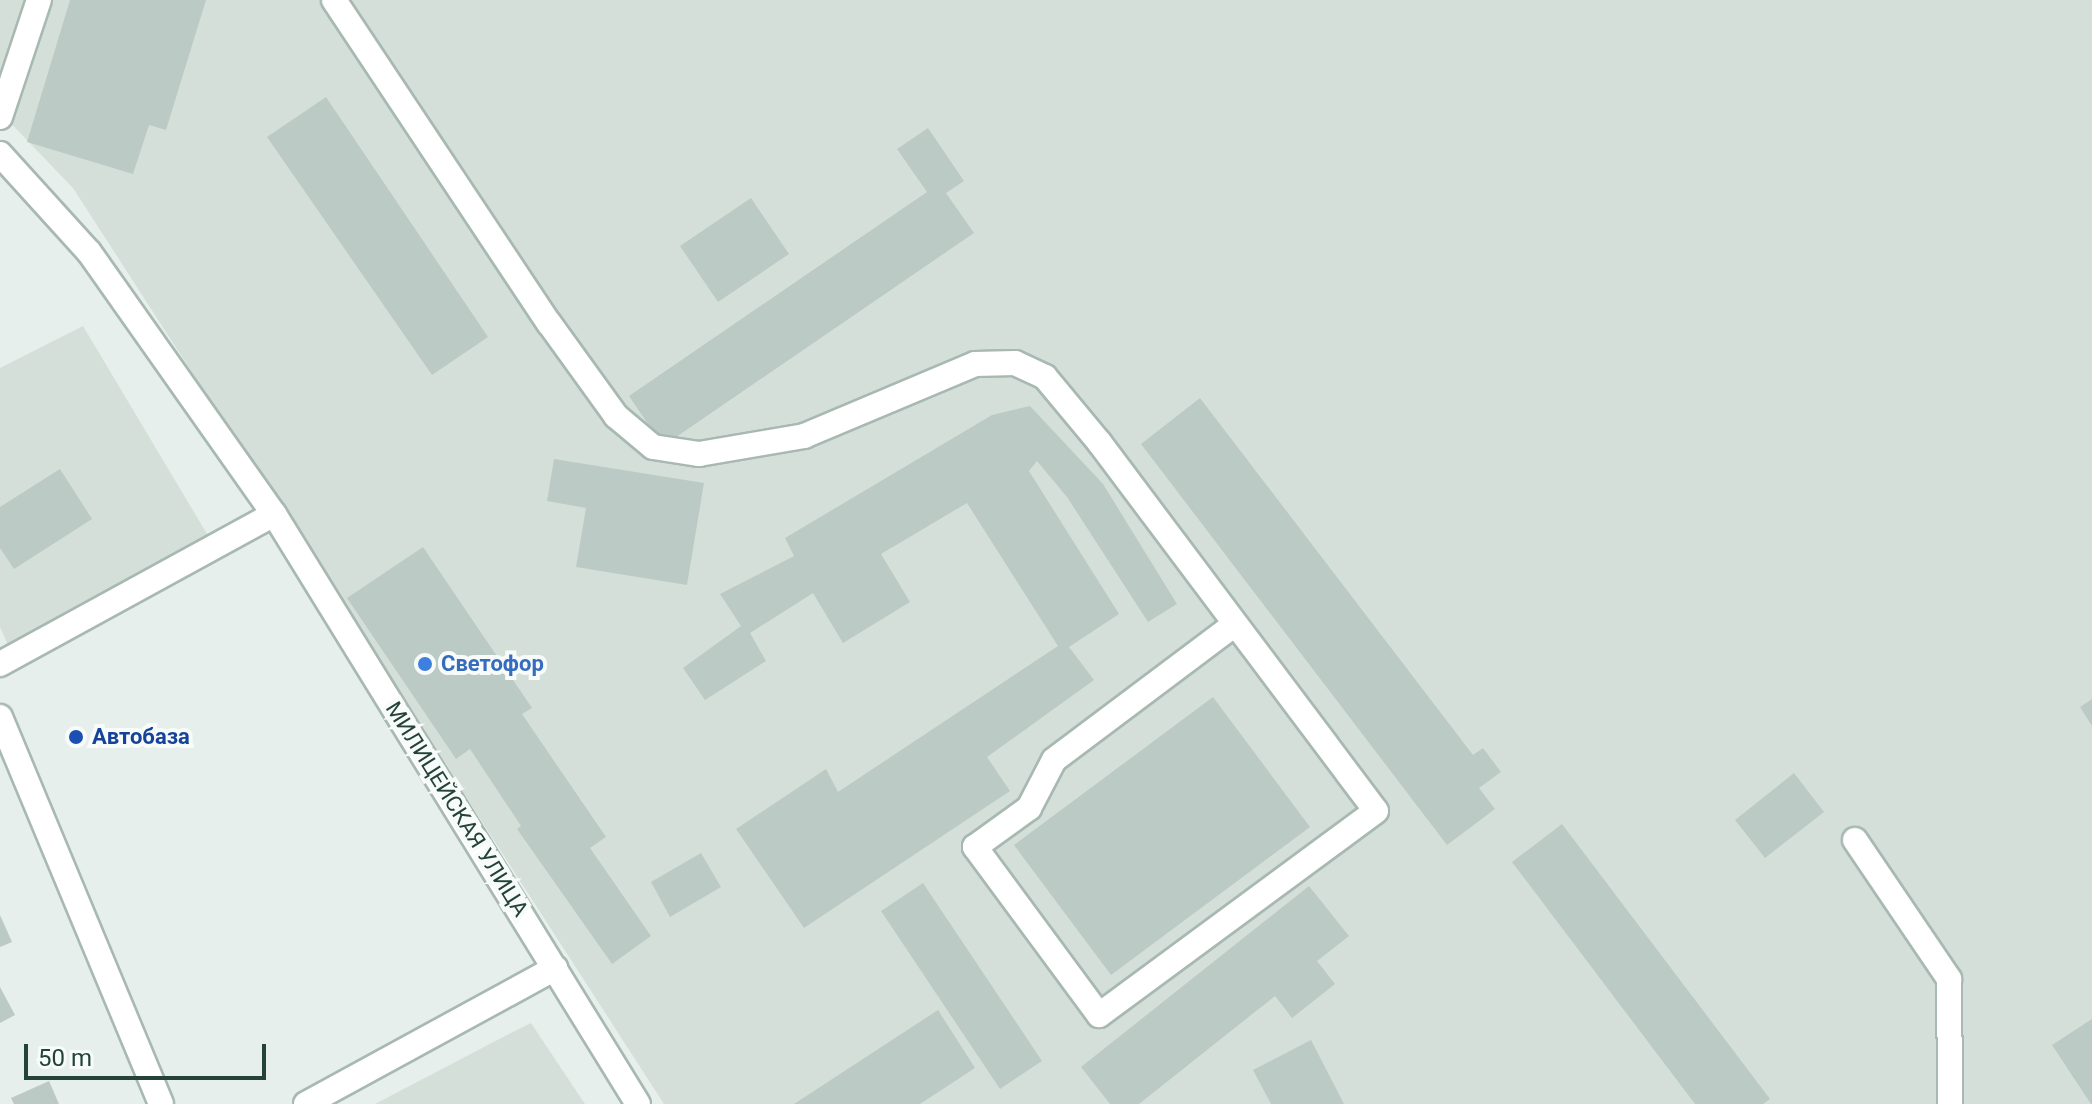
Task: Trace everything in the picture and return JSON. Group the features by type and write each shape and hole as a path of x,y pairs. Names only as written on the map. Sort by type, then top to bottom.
{"street":[{"path":"0,117 39,0"},
{"path":"334,0 549,323 633,435 653,447 678,453 750,449 804,436 975,364 1015,363 1045,377 1376,811 1099,1015 975,847 1029,808 1054,760 1234,625"},
{"name":"МИЛИЦЕЙСКАЯ УЛИЦА","path":"0,154 99,264 274,514 638,1104"},
{"path":"0,664 274,514"},
{"path":"0,717 161,1104"},
{"path":"1855,840 1949,979 1950,1104"},
{"path":"306,1104 555,968"}],"shaded area":[{"path":"0,0 2092,0 2092,1104 664,1104 73,188 0,112"},
{"path":"83,326 210,539 14,659 0,627 0,368"},
{"path":"531,1023 585,1104 375,1104 505,1036"}],"building":[{"path":"70,0 206,0 166,130 149,125 133,174 27,142"},
{"path":"326,97 488,337 432,375 267,137"},
{"path":"928,128 964,181 946,193 974,233 663,446 629,396 927,192 897,149"},
{"path":"751,198 789,254 718,302 680,246"},
{"path":"1200,398 1473,755 1483,748 1501,772 1479,788 1495,809 1447,845 1141,444"},
{"path":"1030,406 1103,484 1177,604 1148,622 1067,497 1037,461 1029,471 1119,614 1069,647 1094,680 987,757 1010,791 804,928 736,829 826,769 838,792 1058,646 967,503 881,554 910,602 843,643 813,593 750,633 766,661 705,700 683,668 741,626 720,594 794,556 785,538 992,415"},
{"path":"554,459 704,483 687,585 576,567 586,508 547,501"},
{"path":"60,469 92,519 14,569 0,548 0,507"},
{"path":"423,547 532,708 522,714 606,837 590,848 651,936 612,964 517,829 521,826 470,749 456,759 347,598"},
{"path":"1213,697 1310,827 1111,975 1014,845"},
{"path":"2092,699 2092,726 2080,707"},
{"path":"1794,773 1824,812 1765,858 1735,820"},
{"path":"1562,824 1770,1099 1763,1104 1695,1104 1512,862"},
{"path":"701,853 721,887 670,917 651,882"},
{"path":"923,883 1042,1061 1000,1089 881,911"},
{"path":"1309,886 1349,936 1317,961 1335,984 1292,1018 1275,996 1139,1104 1110,1104 1081,1067"},
{"path":"0,915 12,942 0,947"},
{"path":"0,987 15,1015 0,1023"},
{"path":"938,1010 975,1068 920,1104 794,1104"},
{"path":"2092,1019 2092,1104 2091,1104 2052,1045"},
{"path":"1311,1040 1344,1104 1271,1104 1253,1070"},
{"path":"49,1081 59,1104 14,1104 11,1098"}],"place":[{"name":"Светофор","path":"425,664"},
{"name":"Автобаза","path":"76,737"}]}
